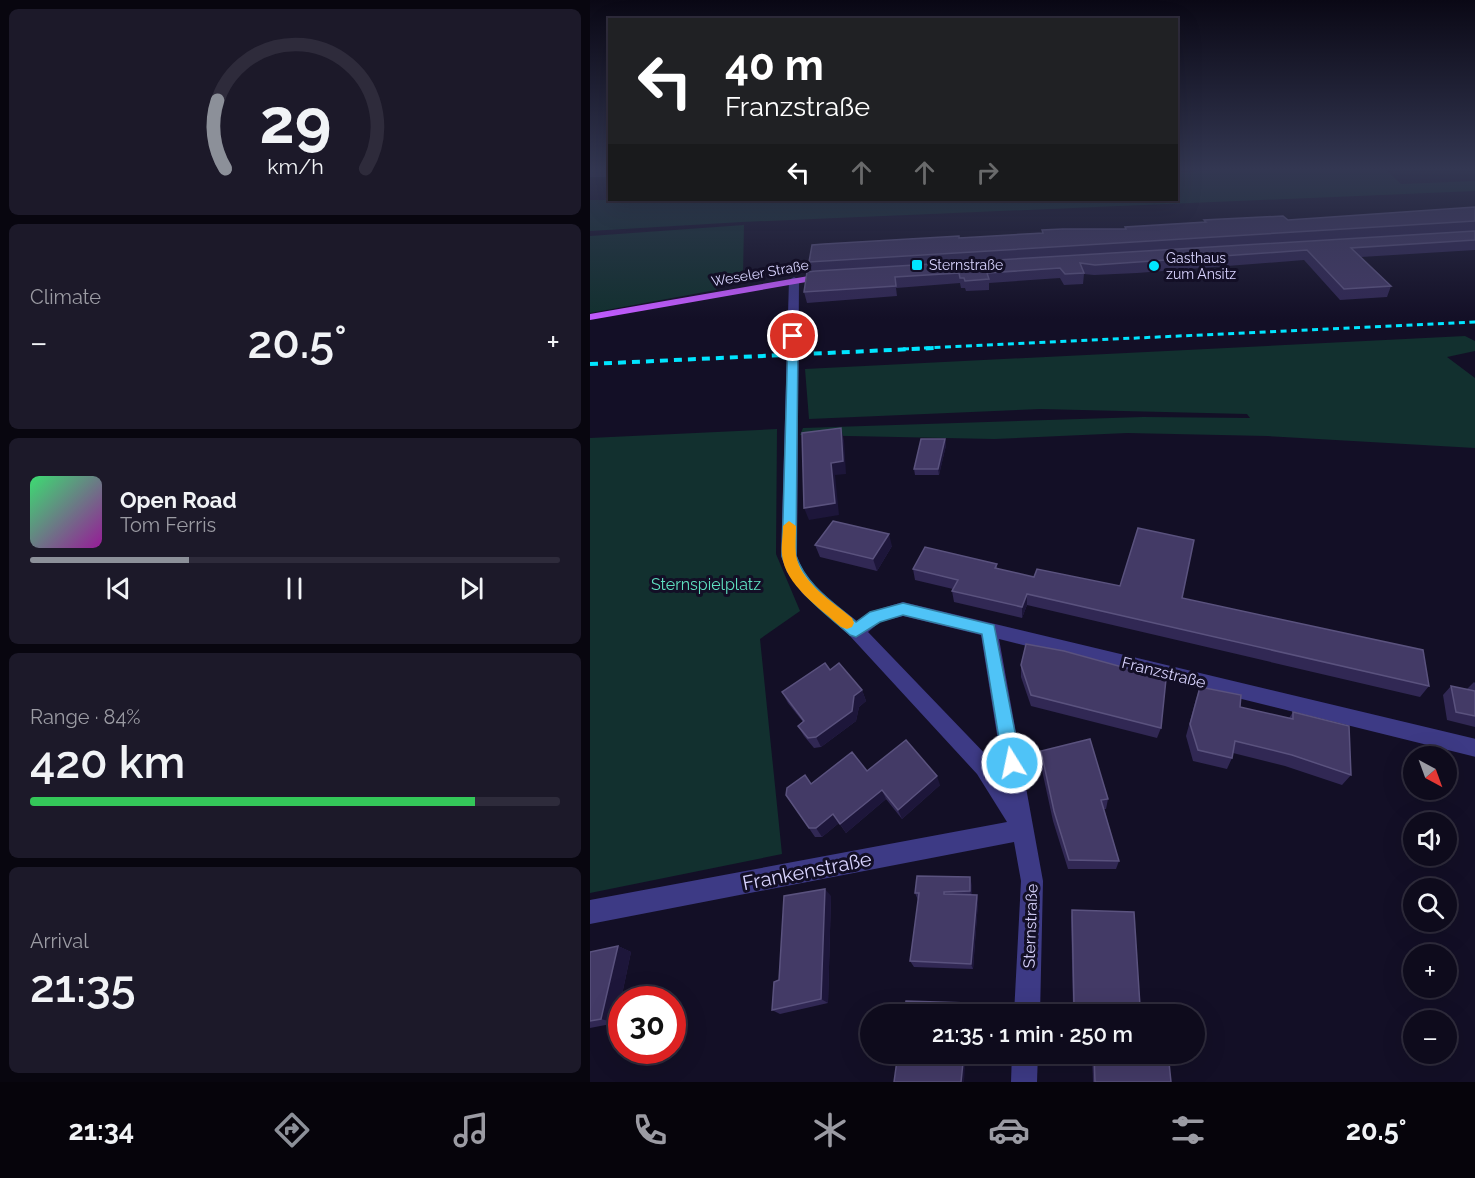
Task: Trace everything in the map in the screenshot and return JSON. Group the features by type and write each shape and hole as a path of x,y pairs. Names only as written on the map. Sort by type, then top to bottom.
{"main road":[{"name":"Weseler Straße","path":"590,316 834,275"}],"street":[{"name":"Sternstraße","path":"794,280 789,556 793,568 808,590 856,631 984,767 1004,795 1023,830 1032,880 1027,1004"},
{"name":"Franzstraße","path":"856,631 875,617 903,609 1475,748"},
{"path":"989,629 1023,830"},
{"name":"Frankenstraße","path":"590,912 1023,830"},
{"path":"1024,1082 1025,1064"}],"green space":[{"path":"590,218 825,218 742,222 590,231"},
{"path":"744,225 743,275 721,277 716,290 590,313 590,236"},
{"path":"1465,336 1475,341 1475,351 1447,357 1475,378 1475,448 1267,436 1127,433 994,439 800,435 803,428 1143,417 1250,418 1247,414 1040,409 809,419 805,369"},
{"name":"Sternspielplatz","path":"777,429 776,554 800,611 760,639 782,854 590,893 590,438"}],"building":[{"path":"1475,218 1475,221 809,262 812,245 1043,233 1042,230 1126,229 1125,227 1206,222 1204,220"},
{"path":"1475,231 1475,240 1351,248 1391,286 1344,289 1307,250 1095,265 1080,263 1084,273 1065,274 1060,268 987,273 989,279 965,281 964,278 960,278 959,273 895,277 896,286 804,292 807,272 816,271"},
{"path":"841,428 843,461 831,463 835,503 804,508 802,433"},
{"path":"921,439 945,439 938,469 914,469"},
{"path":"833,521 889,534 873,559 815,545"},
{"path":"1138,528 1194,540 1182,598 1423,650 1429,686 1027,594 1022,607 952,591 958,580 913,569 925,547 997,564 995,568 1034,577 1037,569 1120,586"},
{"path":"1026,644 1064,651 1166,679 1161,728 1031,695 1021,665"},
{"path":"825,663 830,670 839,663 862,690 854,696 852,711 816,737 808,738 798,726 804,721 782,692"},
{"path":"1451,686 1475,691 1475,716 1456,712"},
{"path":"1200,687 1241,695 1240,707 1293,719 1293,712 1349,726 1351,775 1292,755 1235,741 1232,758 1198,750 1190,724"},
{"path":"1090,739 1108,799 1101,800 1119,861 1069,860 1054,811 1041,751"},
{"path":"906,740 937,776 898,810 882,790 840,824 833,814 816,828 809,828 786,795 787,788 805,775 811,784 852,752 867,771"},
{"path":"917,876 970,877 970,891 944,892 944,894 977,895 971,964 910,961 919,893 915,893"},
{"path":"825,889 821,999 772,1010 774,982 779,980 784,896"},
{"path":"1072,910 1134,912 1140,1004 1074,1004"},
{"path":"618,946 601,1019 590,1021 590,952"},
{"path":"906,1001 968,1003 968,1004 906,1004"},
{"path":"896,1064 963,1064 961,1082 894,1082"},
{"path":"1094,1064 1169,1064 1171,1082 1095,1082"}],"railway":[{"path":"903,349 1476,322"},
{"path":"590,364 934,348"}],"slow traffic":[{"path":"789,526 789,556 793,568 808,590 847,623"}],"place":[{"name":"Sternstraße","path":"917,265"},
{"name":"Gasthaus zum Ansitz","path":"1154,266"}],"route":[{"path":"793,336 789,556 793,568 808,590 856,631 875,617 903,609 989,629 1012,763"}]}
